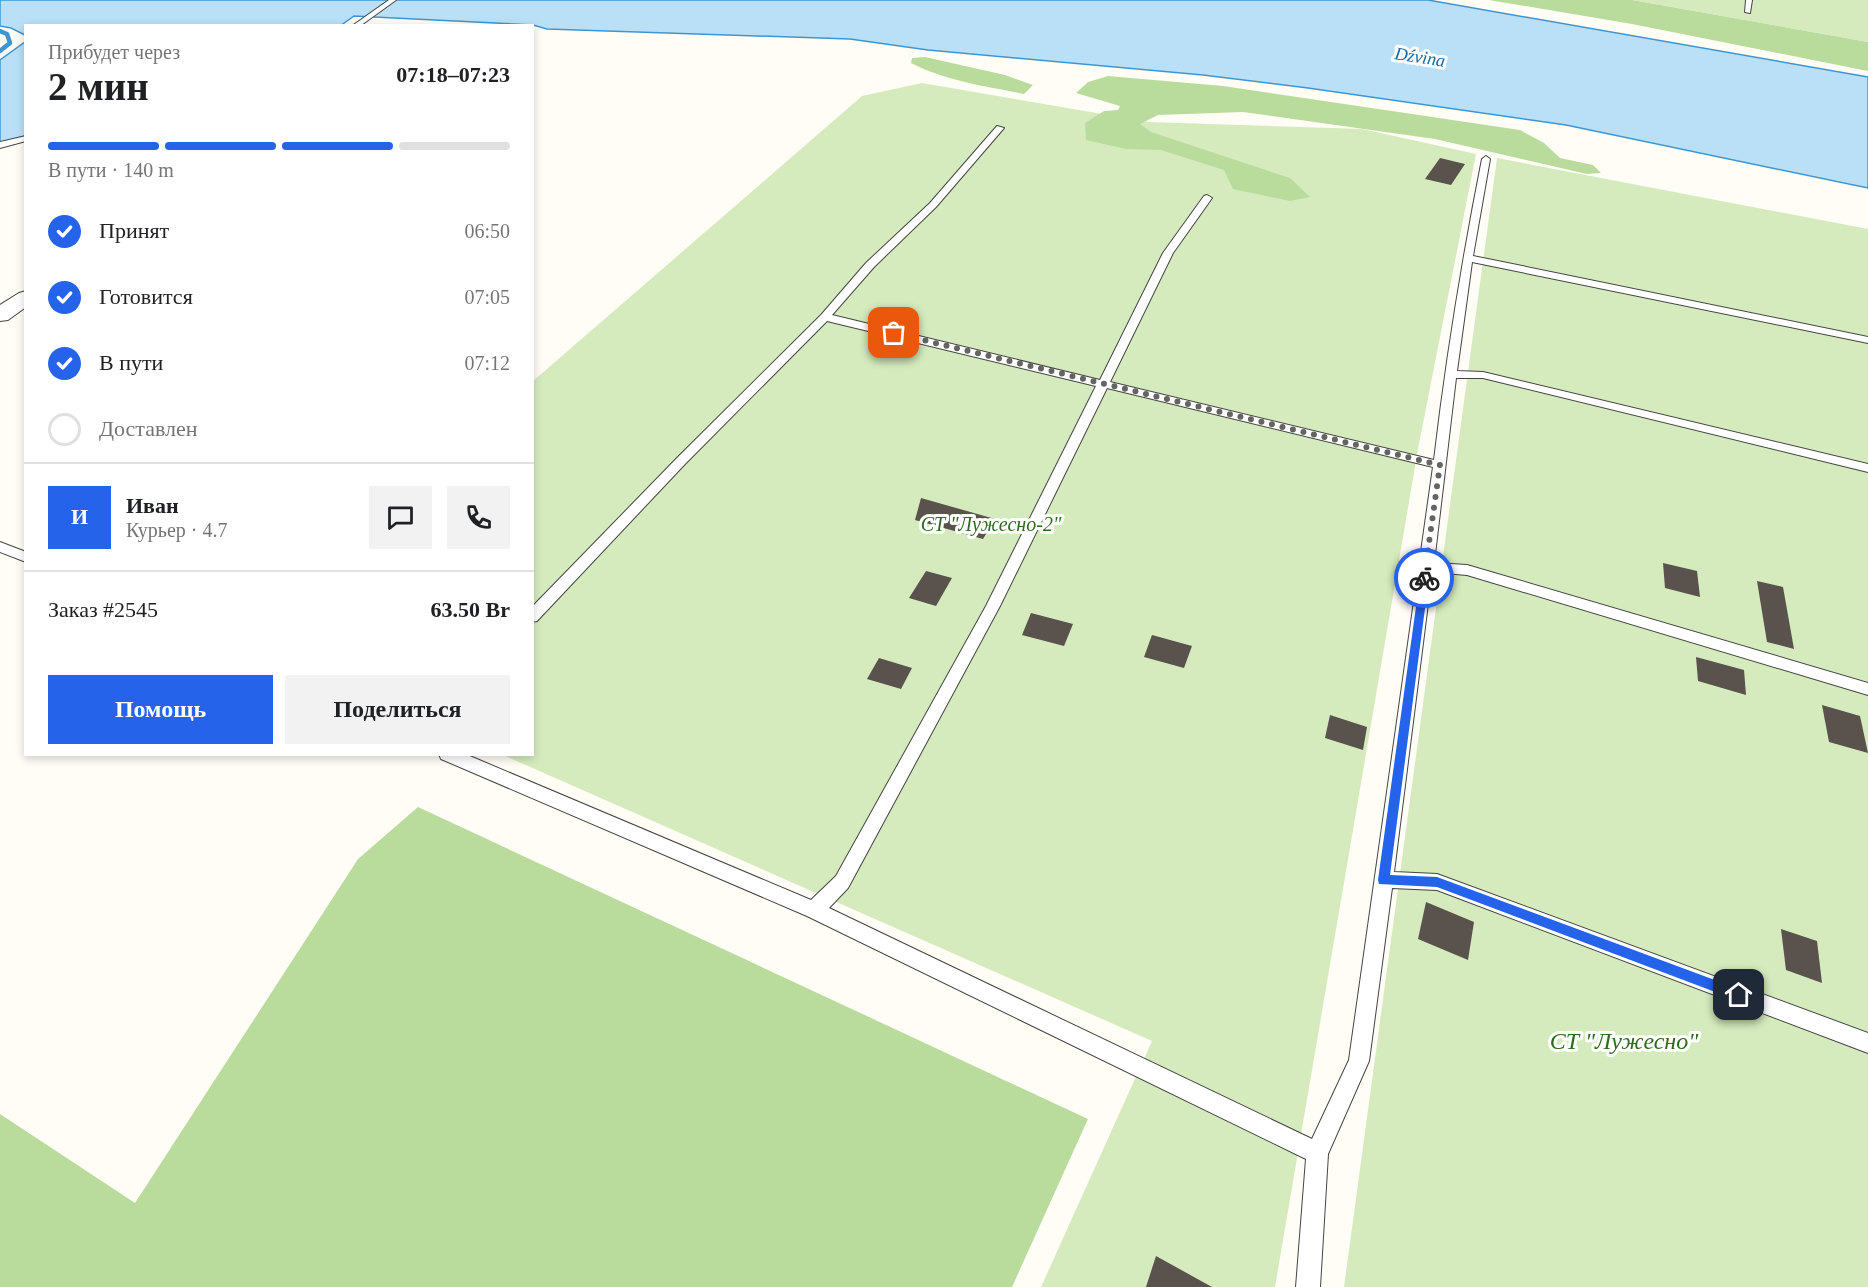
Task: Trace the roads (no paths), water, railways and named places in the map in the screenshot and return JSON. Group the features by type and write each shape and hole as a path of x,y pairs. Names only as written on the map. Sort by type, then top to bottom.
{"street":[{"path":"0,315 24,298"}],"lane":[{"path":"359,24 393,0"},
{"path":"1748,12 1749,0"},
{"path":"534,615 681,461 825,317 870,266 933,205 1000,128"},
{"path":"0,145 24,139"},
{"path":"1308,1287 1317,1153 1359,1061 1440,465 1449,374 1467,258 1486,159"},
{"path":"814,910 842,882 993,606 1168,253 1207,198"},
{"path":"1467,258 1868,340"},
{"path":"825,317 1440,465"},
{"path":"1449,374 1483,375 1868,468"},
{"path":"0,547 24,556"},
{"path":"1426,567 1467,570 1868,689"},
{"path":"452,756 814,910 1317,1153"},
{"path":"1384,880 1437,882 1868,1043"}],"water":[{"name":"Dźvina","path":"0,0 1428,0 1868,77 1868,188 1566,125 1203,75 928,50 850,39 547,29 534,24 354,16 343,24 24,24 24,34 0,26"},
{"path":"24,43 24,136 0,143 0,60"}],"waterway":[{"path":"0,31 7,34 10,43 0,51"}],"park label":[{"name":"СТ \"Лужесно-2\"","path":"991,524"},
{"name":"СТ \"Лужесно\"","path":"1624,1041"}]}
